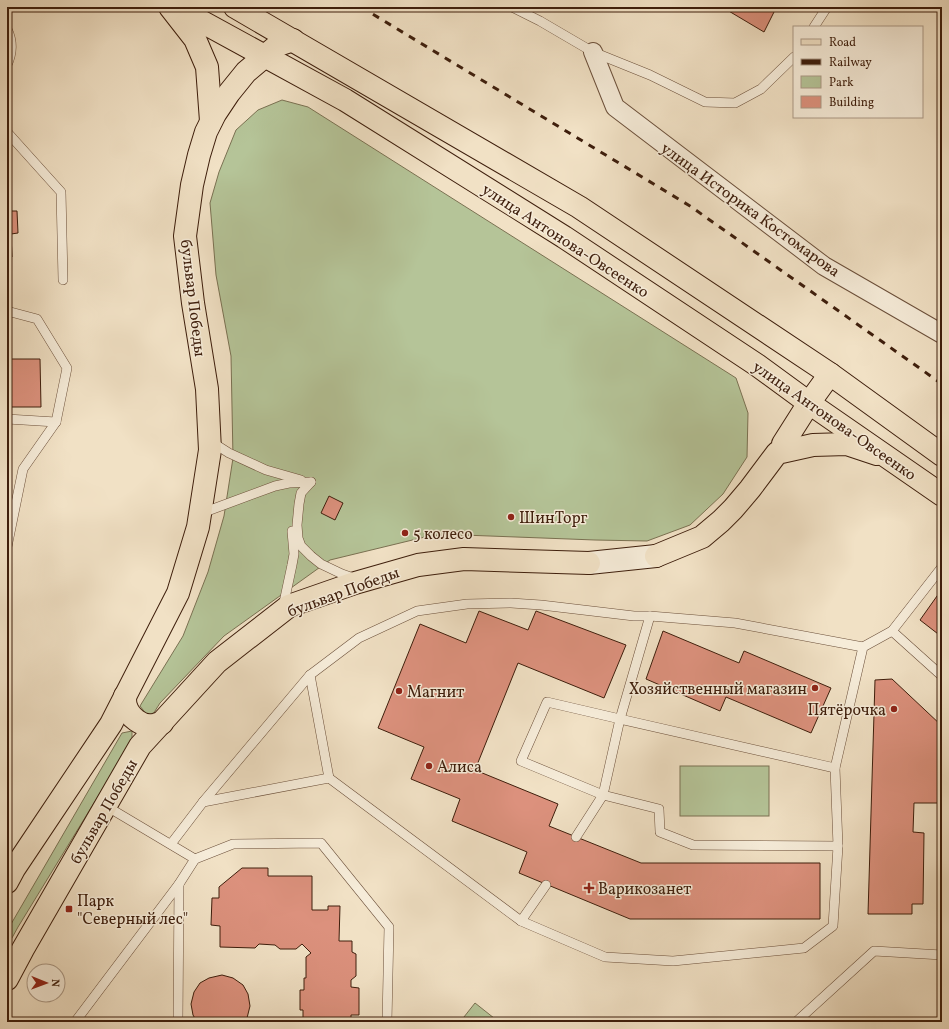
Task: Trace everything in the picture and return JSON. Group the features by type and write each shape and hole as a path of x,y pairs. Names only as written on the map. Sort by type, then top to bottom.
{"main road":[{"name":"бульвар Победы","path":"170,7 195,39 208,67 211,121"},
{"name":"улица Антонова-Овсеенко","path":"175,7 345,100 564,237 756,365 942,495"},
{"name":"улица Антонова-Овсеенко","path":"235,7 579,207 830,374 942,455"},
{"name":"бульвар Победы","path":"9,872 111,724 178,593 198,527 210,450 207,389 193,303 185,236 192,186 206,132 215,114 229,93 246,72 264,56 278,45 292,40"},
{"name":"бульвар Победы","path":"7,979 140,746 217,662 289,606 362,581 418,565 464,559 589,563 656,556 702,536 733,509 780,449 809,403 830,374"},
{"path":"780,449 813,445 847,444 891,460"},
{"path":"125,696 126,706 130,714 137,721 142,724 152,726 162,723"},
{"path":"111,724 122,720 134,724 140,735 140,746"}],"street":[{"name":"улица Историка Костомарова","path":"593,52 615,107 824,266 942,334"}],"lane":[{"path":"512,7 540,21 593,52 650,75 705,102 735,103 761,89 793,58"},
{"path":"815,26 828,7"},
{"path":"7,28 11,37 12,48 7,64"},
{"path":"7,132 61,192 63,280"},
{"path":"7,311 37,319 67,368 56,422 23,469 7,547"},
{"path":"7,419 56,422"},
{"path":"209,440 229,453 266,470 298,480 311,482"},
{"path":"200,514 276,486 289,483 311,482"},
{"path":"311,482 301,493 300,498 297,525 298,538 301,546 321,564 362,581"},
{"path":"282,612 294,554 292,521 293,506 298,489 311,482"},
{"path":"170,844 203,802 310,675 359,638 417,611 467,604 511,603 541,605 634,616 735,623 863,647 892,631 942,567"},
{"path":"576,837 603,795 620,719 650,616"},
{"path":"892,631 942,676"},
{"path":"310,675 329,778 521,921 605,957 673,961 804,948 833,926 838,846 835,768 863,647"},
{"path":"835,768 548,702 521,761 603,795 659,809 660,832 693,845 838,846"},
{"path":"203,802 329,778"},
{"path":"106,806 195,859"},
{"path":"75,1022 180,884 195,859 234,844 322,844 389,927 387,1022"},
{"path":"178,1022 180,884"},
{"path":"521,921 546,885"},
{"path":"796,1022 874,951 942,955 942,951"}],"green space":[{"path":"282,100 308,107 736,378 748,413 747,457 723,494 690,525 647,541 463,535 429,536 330,560 224,636 160,703 150,719 140,706 183,636 208,572 224,516 233,458 231,356 216,275 210,203 219,172 236,130 258,110"},
{"path":"132,731 132,741 7,947 7,931 122,733"},
{"path":"680,766 769,766 769,816 680,816"},
{"path":"475,1003 499,1022 460,1022"}],"building":[{"path":"722,7 770,7 775,10 764,32"},
{"path":"7,211 17,211 18,233 11,234 12,257 7,257"},
{"path":"7,359 40,359 41,407 7,407"},
{"path":"329,496 343,503 335,520 321,513"},
{"path":"942,589 942,637 920,620"},
{"path":"479,611 528,630 536,611 626,645 604,698 518,663 475,770 558,804 549,826 641,863 820,863 820,919 630,919 519,873 527,852 452,821 460,799 411,779 424,747 378,728 420,624 466,643"},
{"path":"663,631 739,663 744,651 831,688 811,733 726,697 720,711 646,679"},
{"path":"892,679 942,726 942,804 914,803 913,832 924,833 923,904 912,904 912,914 868,914 875,680"},
{"path":"242,868 268,868 268,876 312,876 312,910 328,910 328,906 340,906 339,941 352,941 352,952 356,954 356,976 351,980 351,987 359,988 359,1015 351,1015 351,1020 353,1022 303,1022 303,1010 300,1010 300,990 304,990 304,978 306,978 306,957 311,953 302,944 296,949 280,949 275,945 259,944 255,948 220,947 220,926 211,925 212,898 219,898 219,887"},
{"path":"222,975 233,978 243,985 248,994 250,1006 247,1018 244,1022 197,1022 193,1015 191,1004 194,992 200,983 209,978"}],"railway":[{"path":"361,7 690,206 942,384"}],"place":[{"name":"ШинТорг","path":"511,517"},
{"name":"5 колесо","path":"405,533"},
{"name":"Хозяйственный магазин","path":"815,688"},
{"name":"Магнит","path":"399,691"},
{"name":"Пятёрочка","path":"894,709"},
{"name":"Алиса","path":"429,766"},
{"name":"Варикозанет","path":"589,888"},
{"name":"Парк \"Северный лес\"","path":"69,909"}]}
